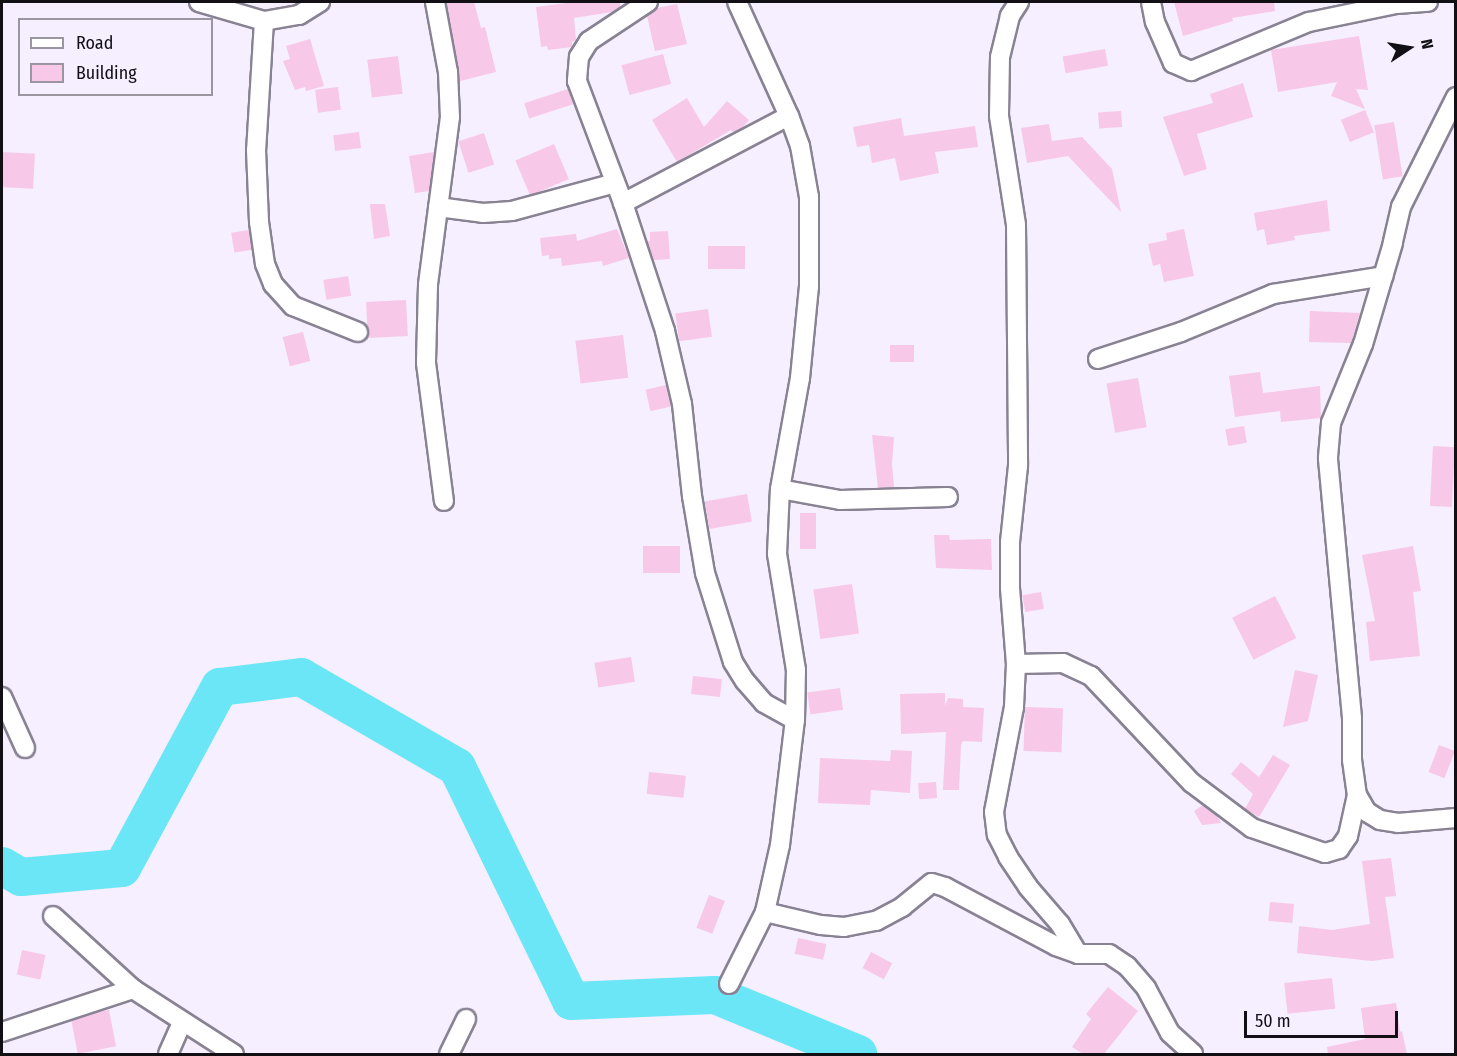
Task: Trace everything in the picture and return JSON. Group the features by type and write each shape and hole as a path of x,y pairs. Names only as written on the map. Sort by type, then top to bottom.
{"street":[{"path":"199,2 264,21 298,15 320,2"},
{"path":"435,2 448,72 450,117 428,285 426,363 444,501"},
{"path":"648,2 589,41 579,57 577,81 623,203 665,330 682,404 692,496 705,573 733,662 745,681 764,703 795,720"},
{"path":"729,984 765,912 780,845 795,720 796,670 777,554 780,489 800,378 809,287 809,197 800,146 789,116 736,2"},
{"path":"1019,2 1010,16 1000,57 999,116 1016,225 1018,466 1010,542 1010,588 1016,664 1014,706 994,812 997,835 1028,887 1060,924 1078,954"},
{"path":"1151,2 1155,22 1173,63 1191,71 1308,22 1396,4 1428,2"},
{"path":"264,21 256,150 259,222 266,264 273,284 293,306 358,332"},
{"path":"1016,664 1062,663 1091,676 1192,783 1252,828 1325,853 1339,849 1348,836 1357,795 1352,760 1352,719 1328,459 1331,423 1363,345 1384,276 1401,207 1455,97"},
{"path":"623,203 789,116"},
{"path":"438,207 483,213 512,211 615,183"},
{"path":"1098,359 1181,332 1273,294 1384,276"},
{"path":"780,489 840,500 948,497"},
{"path":"2,697 25,748"},
{"path":"1357,795 1367,812 1380,820 1398,823 1455,818"},
{"path":"765,912 821,925 844,927 876,921 902,907 932,883 1056,946 1078,954 1109,954 1127,966 1146,988 1170,1033 1193,1054"},
{"path":"53,916 133,989 182,1023 234,1054"},
{"path":"2,1032 133,989"},
{"path":"449,1054 465,1019"},
{"path":"168,1054 182,1023"}],"building":[{"path":"446,2 474,2 481,28 485,27 496,72 460,81"},
{"path":"573,2 620,2 620,7 612,12 574,18 576,40 572,42 572,47 548,50 547,46 541,47 536,7"},
{"path":"1174,2 1274,2 1275,11 1232,18 1233,21 1183,36"},
{"path":"677,4 687,44 655,51 647,16 657,8"},
{"path":"1359,36 1368,90 1356,89 1365,109 1331,96 1337,82 1278,92 1271,50"},
{"path":"310,39 324,86 306,91 305,87 295,90 283,61 290,59 286,46"},
{"path":"1105,49 1108,66 1066,73 1063,56"},
{"path":"663,54 671,84 629,95 621,65"},
{"path":"398,56 403,94 372,97 367,60"},
{"path":"1243,83 1253,117 1197,134 1207,169 1184,176 1163,117 1213,103 1210,94"},
{"path":"338,87 341,110 318,113 315,90"},
{"path":"568,89 573,104 529,118 524,103"},
{"path":"687,98 704,127 727,101 749,120 742,128 733,132 731,130 677,162 652,120"},
{"path":"1365,110 1374,132 1350,142 1341,120"},
{"path":"1121,111 1122,127 1099,129 1098,113"},
{"path":"901,118 904,136 975,126 978,147 935,152 939,173 900,181 895,158 872,163 869,145 857,147 853,127"},
{"path":"1394,122 1403,176 1383,179 1374,125"},
{"path":"1049,124 1052,141 1082,137 1112,169 1121,212 1068,156 1027,163 1021,128"},
{"path":"359,132 361,148 335,151 333,135"},
{"path":"484,133 494,164 469,173 458,141"},
{"path":"554,144 569,179 530,195 515,160"},
{"path":"2,152 35,154 33,189 2,187"},
{"path":"434,152 429,191 415,193 409,156"},
{"path":"1327,200 1330,231 1294,236 1295,240 1267,245 1264,229 1257,231 1254,213"},
{"path":"370,204 385,204 390,236 374,239"},
{"path":"617,229 629,258 603,266 602,261 562,266 561,258 549,259 549,255 542,256 540,238 576,234 577,241"},
{"path":"1184,229 1194,276 1164,282 1160,264 1153,266 1148,244 1167,240 1166,233"},
{"path":"249,230 252,250 234,253 231,233"},
{"path":"668,231 670,259 654,260 647,241 650,241 650,232"},
{"path":"708,246 745,246 745,269 708,269"},
{"path":"348,276 351,296 326,300 323,280"},
{"path":"406,300 408,336 368,338 366,302"},
{"path":"708,309 712,337 679,341 675,314"},
{"path":"1310,311 1360,313 1351,343 1309,342"},
{"path":"303,332 310,361 290,366 283,337"},
{"path":"623,335 628,378 581,384 575,341"},
{"path":"890,345 914,345 914,362 890,362"},
{"path":"1260,372 1263,393 1320,386 1321,418 1281,422 1280,411 1235,417 1229,376"},
{"path":"1138,378 1147,427 1115,433 1106,384"},
{"path":"666,385 671,406 650,411 646,390"},
{"path":"1244,426 1247,443 1228,446 1225,429"},
{"path":"872,435 894,437 892,464 894,487 878,488"},
{"path":"1433,446 1455,447 1452,507 1430,506"},
{"path":"747,494 752,522 710,529 705,501"},
{"path":"800,513 816,513 816,549 800,549"},
{"path":"934,535 949,535 950,540 991,539 992,570 936,568"},
{"path":"643,546 680,546 680,573 643,573"},
{"path":"1413,546 1421,591 1413,592 1420,656 1370,661 1366,622 1375,621 1362,555"},
{"path":"852,584 859,634 820,639 813,589"},
{"path":"1041,592 1044,609 1025,612 1022,595"},
{"path":"1275,596 1296,638 1254,660 1232,618"},
{"path":"631,657 635,682 598,687 594,663"},
{"path":"1295,670 1318,675 1308,721 1283,727"},
{"path":"693,676 722,679 720,697 691,694"},
{"path":"840,688 843,710 810,714 807,693"},
{"path":"945,693 945,706 948,698 963,699 963,707 984,708 982,742 963,741 961,745 959,790 943,790 946,732 901,734 900,694"},
{"path":"1025,707 1063,708 1061,752 1023,751"},
{"path":"1439,745 1455,751 1444,778 1429,772"},
{"path":"891,750 912,751 910,793 871,790 870,805 818,803 820,758 890,761"},
{"path":"1273,755 1290,765 1259,817 1245,809 1253,794 1231,774 1241,762 1259,777"},
{"path":"649,772 686,776 683,798 647,794"},
{"path":"936,782 937,798 919,799 918,783"},
{"path":"1203,805 1217,816 1221,823 1202,825 1194,811"},
{"path":"1391,858 1396,896 1385,897 1394,958 1372,961 1297,953 1299,926 1332,930 1370,924 1362,861"},
{"path":"709,895 725,901 712,934 696,928"},
{"path":"1270,902 1294,904 1292,923 1268,921"},
{"path":"798,938 826,944 823,960 795,954"},
{"path":"22,950 45,955 40,979 17,974"},
{"path":"871,952 892,963 884,979 863,968"},
{"path":"1332,978 1335,1009 1288,1014 1284,983"},
{"path":"1108,987 1138,1011 1104,1054 1083,1054 1072,1047 1091,1019 1086,1014"},
{"path":"1396,1003 1400,1032 1402,1031 1407,1054 1328,1054 1327,1047 1365,1039 1361,1008"},
{"path":"109,1010 116,1046 78,1054 71,1017"}],"waterway":[{"path":"2,866 21,877 122,868 220,687 301,677 457,767 571,1001 715,995 858,1054"}]}
